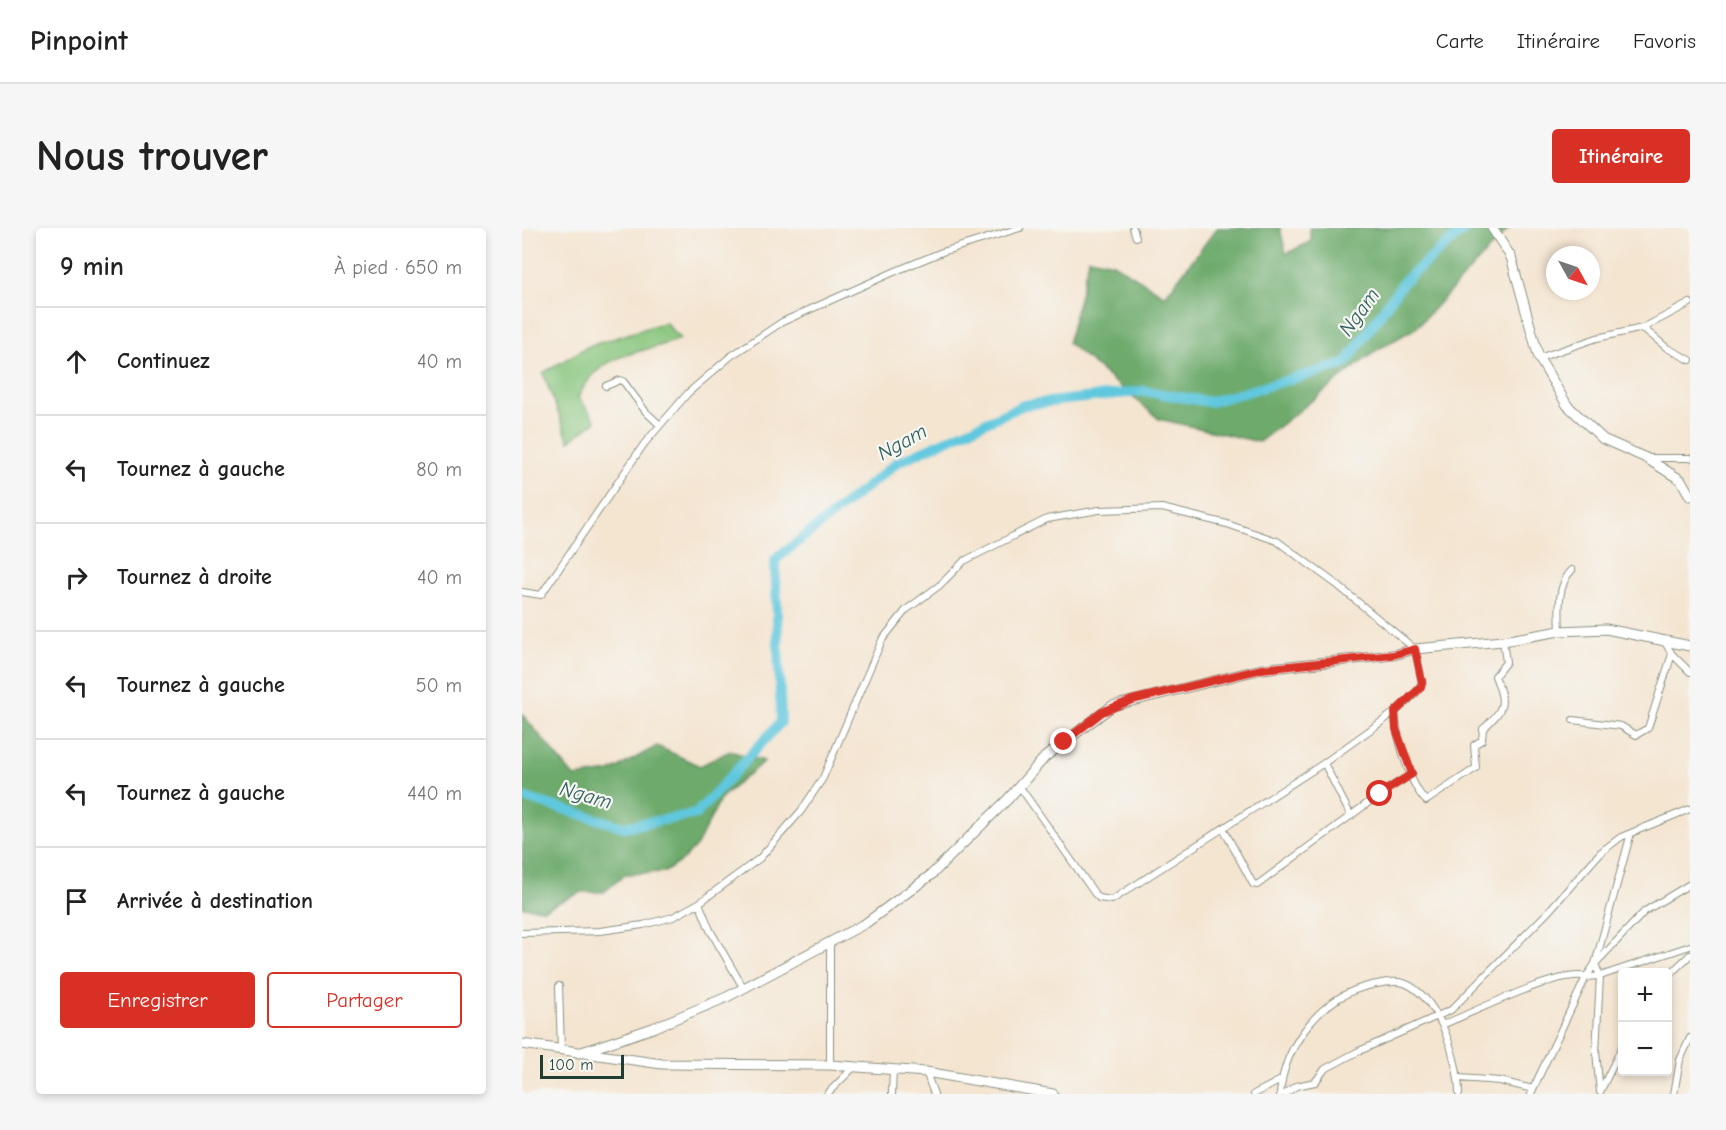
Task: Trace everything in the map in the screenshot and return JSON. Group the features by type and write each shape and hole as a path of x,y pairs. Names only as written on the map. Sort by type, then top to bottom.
{"street":[{"path":"522,592 541,594 630,462 688,393 731,356 783,322 933,256 1020,228"},
{"path":"1133,228 1136,237"},
{"path":"1492,228 1511,257 1539,358 1567,405 1586,426 1603,439 1646,458 1681,480 1690,496"},
{"path":"1539,358 1597,338 1643,328 1690,303"},
{"path":"1643,328 1667,348 1690,360"},
{"path":"606,386 620,380 623,381 646,412 660,425"},
{"path":"1646,458 1690,458"},
{"path":"522,933 600,931 643,925 673,917 699,903 760,858 801,811 823,778 882,640 906,610 940,585 964,561 1047,519 1099,510 1162,508 1227,524 1276,541 1344,591 1415,649 1421,687 1395,712 1324,764 1119,898 1105,900 1099,898 1020,787"},
{"path":"1560,632 1559,606 1563,584 1572,570"},
{"path":"579,1053 653,1028 745,989 830,945 889,908 925,881 1020,787 1045,757 1112,706 1262,669 1393,655 1415,649 1503,641 1560,632 1606,629 1690,646"},
{"path":"1395,712 1396,729 1412,774 1426,801 1474,771 1477,762 1474,746 1482,740 1483,729 1497,719 1501,708 1500,690 1495,676 1506,662 1503,641"},
{"path":"1664,641 1672,654 1690,672"},
{"path":"1573,720 1621,726 1636,735 1641,734 1648,728 1672,654"},
{"path":"1324,764 1350,816"},
{"path":"1224,830 1253,884 1257,885 1350,816 1412,774"},
{"path":"1281,1087 1287,1092 1296,1086 1315,1082 1325,1069 1357,1052 1451,1010 1600,852 1631,833 1690,809"},
{"path":"1600,1093 1596,1052 1600,976 1595,964 1631,833"},
{"path":"1459,1078 1500,1081 1532,1091 1586,976 1595,964 1645,911 1690,884"},
{"path":"699,903 710,930 745,989"},
{"path":"830,945 830,1065"},
{"path":"1442,1025 1538,986 1575,975 1600,976 1690,946"},
{"path":"1672,972 1690,955"},
{"path":"1281,1087 1284,1068 1302,1034 1317,1016 1347,993 1386,982 1404,983 1422,995 1438,1016 1459,1078 1460,1094"},
{"path":"559,986 561,1050"},
{"path":"1674,1094 1680,1060 1690,1038"},
{"path":"522,1044 662,1064 830,1065 926,1072 1047,1093"},
{"path":"1600,1093 1618,1057"},
{"path":"827,1094 854,1067"},
{"path":"892,1094 893,1069"},
{"path":"926,1072 934,1094"},
{"path":"1256,1093 1281,1087"}],"green space":[{"path":"1217,228 1280,228 1286,254 1311,241 1309,228 1509,228 1416,328 1377,350 1259,442 1159,419 1068,343 1089,258 1113,263 1165,296"},
{"path":"665,322 680,339 622,356 598,370 588,381 578,397 596,421 569,441 543,373 587,347"},
{"path":"522,714 574,777 610,772 657,746 700,766 730,751 764,761 721,798 697,845 684,859 665,872 626,874 604,892 582,892 544,909 523,907"}],"waterway":[{"name":"Ngam","path":"522,797 624,827 696,814 781,722 775,560 898,462 1024,405 1144,391 1210,402 1345,364 1404,281 1466,228"}],"route":[{"path":"1064,742 1102,712 1112,706 1132,700 1262,669 1393,655 1415,649 1421,687 1395,712 1396,729 1412,774 1380,794"}]}
